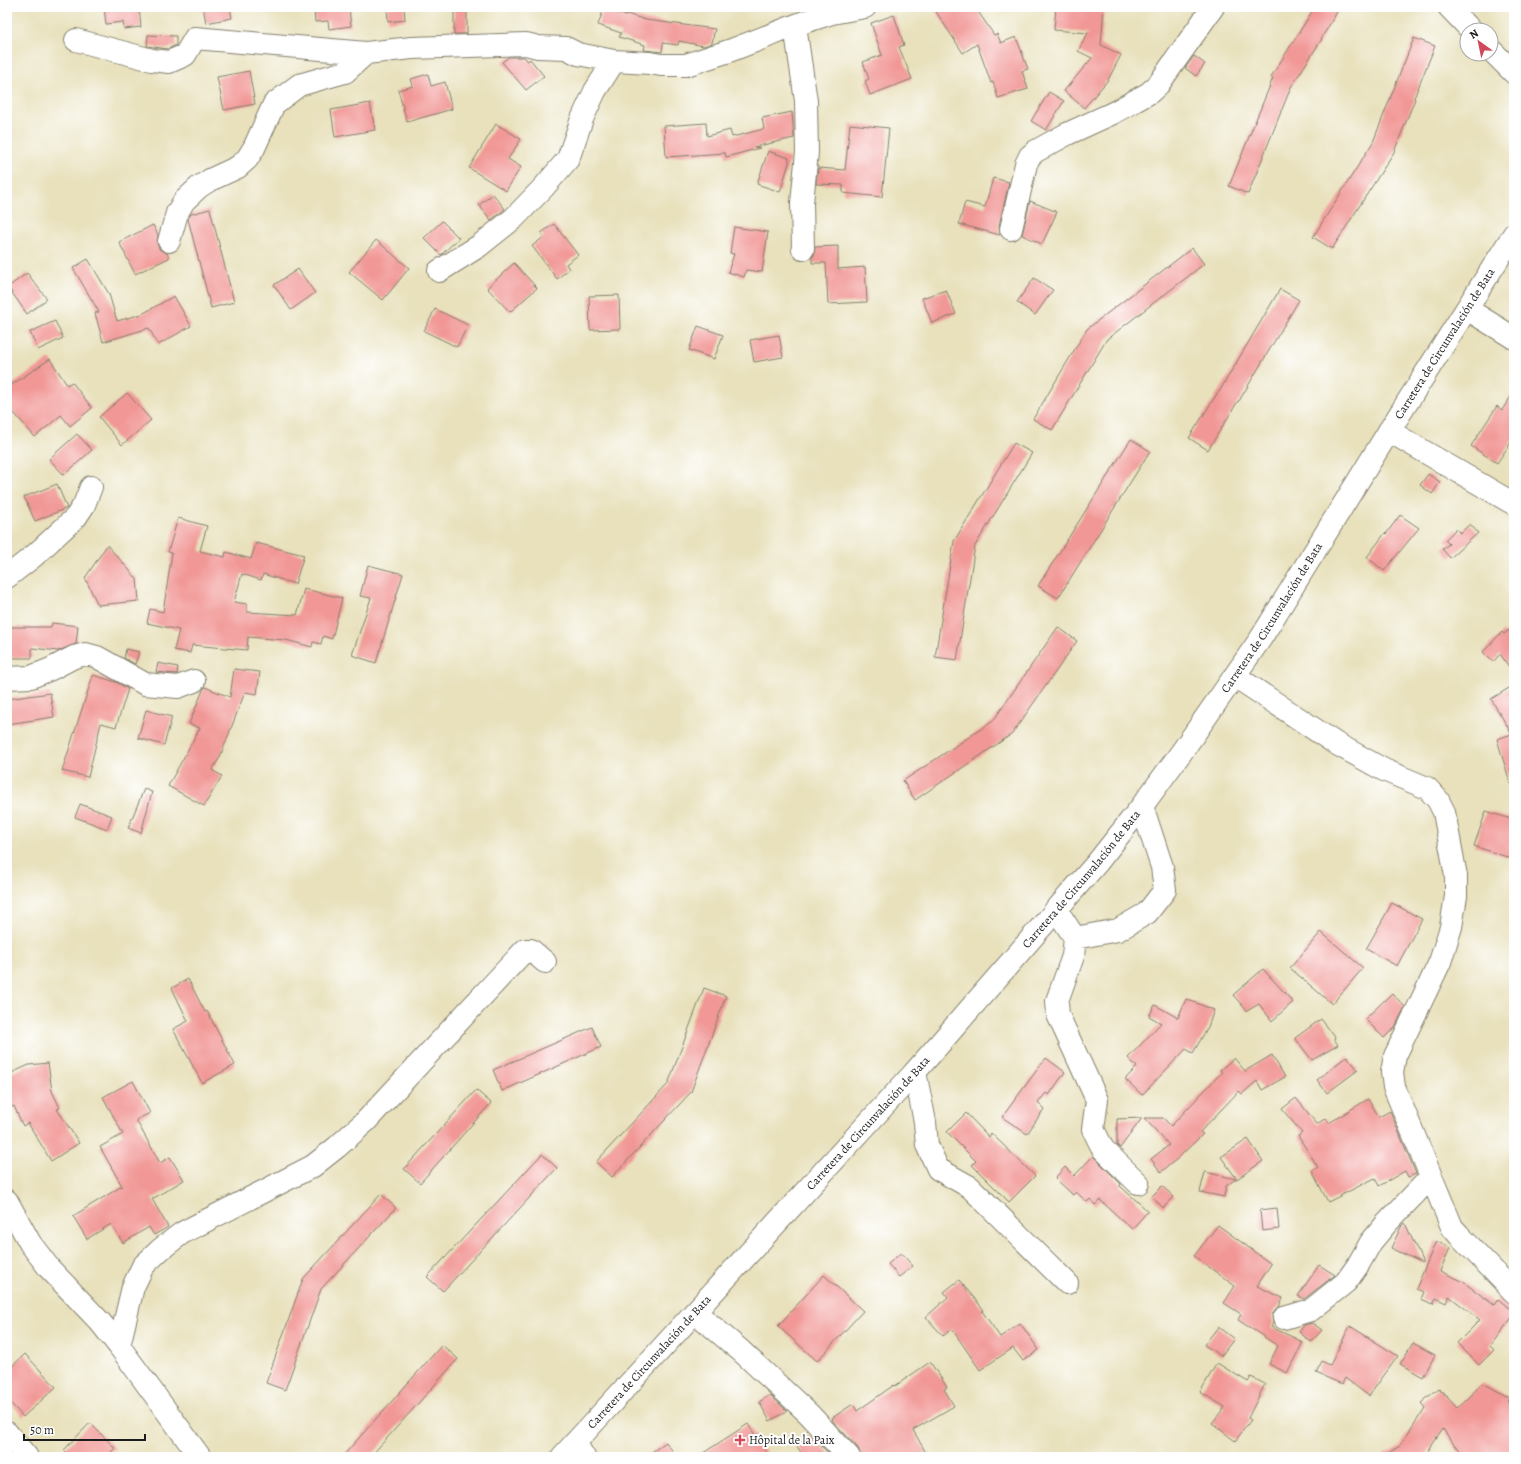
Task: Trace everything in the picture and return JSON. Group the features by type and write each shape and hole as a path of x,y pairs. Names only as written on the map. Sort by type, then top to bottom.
{"street":[{"path":"76,40 152,60 169,62 185,55 195,38 366,53 412,48 526,44 538,47 566,48 578,54 614,61 661,65 686,65 832,14 865,7"},
{"path":"1011,229 1026,164 1030,156 1044,146 1113,113 1149,93 1158,85 1213,7"},
{"path":"1449,7 1463,22"},
{"path":"795,26 806,101 807,152 802,203 803,249"},
{"path":"169,241 177,213 184,201 199,187 210,180 238,167 247,159 254,148 274,104 299,85 345,72 366,53"},
{"path":"1499,58 1514,73"},
{"path":"438,271 479,246 514,218 544,187 568,159 582,119 595,91 614,61"},
{"name":"Carretera de Circunvalación de Bata","path":"574,1452 695,1312 915,1072 1056,909 1142,806 1261,638 1389,431 1514,234"},
{"path":"1467,309 1514,338"},
{"path":"1389,431 1514,504"},
{"path":"7,577 35,555 76,517 84,505 91,487"},
{"path":"7,678 31,678 74,657 86,654 108,663 145,684 178,687 194,681"},
{"path":"1235,676 1335,743 1384,770 1427,788 1438,800 1444,812 1456,876 1456,896 1451,927 1440,962 1395,1056 1392,1072 1394,1087 1452,1227 1514,1292"},
{"path":"1075,938 1118,930 1147,913 1165,890 1162,867 1142,806"},
{"path":"1056,909 1075,938 1073,956 1057,1001 1058,1014 1097,1100 1092,1129 1103,1149 1138,1184"},
{"path":"119,1346 133,1287 144,1266 161,1249 182,1233 313,1166 366,1121 524,950 531,950 545,962"},
{"path":"915,1072 925,1122 927,1145 938,1169 970,1187 1067,1284"},
{"path":"1284,1318 1311,1310 1346,1282 1371,1242 1431,1177"},
{"path":"7,1200 30,1243 49,1268 101,1323 200,1457"},
{"path":"695,1312 741,1351 809,1414 849,1457"},
{"path":"7,1434 27,1457"}],"building":[{"path":"104,7 139,7 141,27 124,29 123,22 106,24"},
{"path":"203,7 230,7 232,18 206,23"},
{"path":"314,7 349,7 351,26 329,29 328,21 315,22"},
{"path":"387,7 404,7 405,20 388,22"},
{"path":"454,7 467,7 467,34 454,34"},
{"path":"933,7 975,7 994,35 997,34 1001,43 1016,37 1028,69 1022,71 1028,89 998,98 977,44 963,53"},
{"path":"1056,7 1104,7 1101,45 1121,55 1108,80 1084,108 1064,91 1092,58 1078,51 1088,33 1054,30"},
{"path":"1315,7 1340,7 1322,39 1291,87 1248,194 1229,186 1273,78 1271,77"},
{"path":"604,8 626,16 627,14 646,20 715,29 712,43 704,46 679,41 678,45 663,43 662,52 644,50 645,45 619,37 621,33 598,25"},
{"path":"894,15 904,45 899,47 912,79 870,95 865,81 869,79 863,62 882,55 871,23"},
{"path":"148,35 176,36 176,45 168,49 147,46"},
{"path":"1414,38 1435,46 1414,98 1415,99 1394,152 1332,249 1313,237 1373,142"},
{"path":"1194,56 1205,64 1196,76 1185,68"},
{"path":"509,57 524,57 528,61 530,59 544,76 526,90 502,62"},
{"path":"249,71 255,104 224,110 217,77"},
{"path":"428,74 431,86 445,82 452,109 407,122 398,90 413,86 411,79"},
{"path":"1049,92 1064,101 1046,130 1031,121"},
{"path":"370,103 375,130 335,137 331,110"},
{"path":"792,112 794,138 754,147 760,148 726,157 725,153 666,157 664,126 706,123 707,136 730,130 732,137 764,129 762,118"},
{"path":"496,124 521,139 508,159 521,167 506,191 469,168"},
{"path":"850,124 889,128 882,197 843,193 843,185 816,184 818,168 845,170"},
{"path":"768,151 789,158 789,163 780,192 757,184"},
{"path":"993,178 1009,182 999,226 1000,235 959,224 965,202 985,207"},
{"path":"493,194 505,209 491,220 479,205"},
{"path":"1030,201 1057,212 1042,244 1022,235"},
{"path":"210,209 234,302 211,308 188,219 191,214"},
{"path":"442,221 459,238 441,255 424,238"},
{"path":"554,224 578,255 566,264 569,269 557,279 532,246 544,237 541,233"},
{"path":"153,225 158,235 157,244 160,250 167,253 169,258 135,274 119,242"},
{"path":"734,227 768,232 762,272 746,270 744,277 728,272 734,254 730,253"},
{"path":"376,240 409,268 383,300 349,272"},
{"path":"838,246 838,269 865,267 867,302 828,304 826,263 812,263 812,258 815,247"},
{"path":"1192,248 1204,264 1107,339 1052,430 1033,419 1087,329"},
{"path":"88,259 109,294 117,321 142,314 174,296 191,326 158,345 149,328 103,342 95,313 99,312 73,268"},
{"path":"514,263 537,288 510,312 487,288"},
{"path":"298,269 315,293 291,310 274,285"},
{"path":"27,273 47,299 27,314 8,287"},
{"path":"1034,278 1053,290 1035,315 1017,302"},
{"path":"1280,289 1299,300 1208,450 1189,438 1219,392"},
{"path":"946,290 956,314 932,323 922,298"},
{"path":"619,295 620,329 590,330 589,296"},
{"path":"435,309 468,325 457,347 424,331"},
{"path":"55,321 63,338 38,350 30,332"},
{"path":"698,326 723,335 714,359 689,350"},
{"path":"779,335 783,357 754,362 750,340"},
{"path":"50,359 67,385 72,382 92,408 70,426 61,415 35,437 7,405 7,388"},
{"path":"1514,392 1514,438 1497,463 1471,446 1497,406 1502,410"},
{"path":"127,393 151,420 122,445 99,417"},
{"path":"77,434 92,450 64,475 49,459"},
{"path":"1131,439 1150,451 1058,598 1038,586"},
{"path":"1014,443 1032,453 975,546 957,660 935,657 954,541"},
{"path":"1428,474 1440,482 1432,494 1420,485"},
{"path":"57,484 67,508 35,521 24,497"},
{"path":"1400,515 1419,528 1384,571 1367,557"},
{"path":"178,518 207,526 200,551 225,557 226,552 251,559 256,543 304,555 295,584 263,574 261,580 242,574 234,602 247,604 247,612 297,615 304,589 342,598 332,639 323,636 321,644 313,642 312,647 286,640 248,637 247,650 192,645 190,653 174,650 179,630 147,623 150,609 163,612 172,553 168,552"},
{"path":"1470,524 1478,533 1450,558 1442,549 1449,544 1445,540 1456,529 1460,533"},
{"path":"107,545 137,579 139,601 98,605 85,578"},
{"path":"368,565 403,574 376,663 352,655 371,598 360,596"},
{"path":"52,623 78,626 76,644 58,651 32,648 32,658 7,658 7,627 51,627"},
{"path":"1514,626 1514,674 1500,654 1493,662 1483,652 1502,632 1504,634"},
{"path":"1058,627 1077,641 1012,734 915,800 903,781 993,721"},
{"path":"126,649 139,652 135,664 124,658"},
{"path":"158,663 178,667 177,674 156,672"},
{"path":"234,669 260,672 257,694 245,692 220,757 212,770 222,776 204,806 168,786 200,728 189,724 203,690 205,687 230,697"},
{"path":"93,675 116,682 128,689 116,727 101,723 88,777 62,771"},
{"path":"1514,685 1514,785 1511,786 1497,739 1512,734 1491,699"},
{"path":"50,693 54,717 7,724 7,699"},
{"path":"146,710 172,717 164,745 138,738"},
{"path":"144,789 152,792 141,833 128,828"},
{"path":"80,804 112,816 107,829 75,817"},
{"path":"1486,811 1514,820 1514,846 1510,858 1474,846"},
{"path":"1392,903 1422,919 1397,966 1366,949"},
{"path":"1321,932 1363,968 1332,1004 1290,968"},
{"path":"1263,969 1293,1002 1272,1021 1259,1004 1247,1011 1233,995"},
{"path":"188,979 205,1012 207,1011 235,1065 202,1083 173,1029 188,1021 172,988"},
{"path":"704,988 726,996 691,1092 612,1177 596,1162 668,1084"},
{"path":"1392,993 1405,1007 1395,1027 1384,1038 1365,1019"},
{"path":"1186,999 1214,1010 1208,1027 1193,1053 1186,1049 1142,1095 1125,1079 1137,1067 1128,1058 1161,1023 1149,1016 1155,1005 1178,1018"},
{"path":"1321,1019 1335,1037 1334,1039 1338,1045 1312,1060 1295,1038"},
{"path":"592,1027 601,1047 502,1091 493,1070"},
{"path":"1272,1055 1285,1077 1262,1090 1257,1081 1242,1094 1239,1091 1200,1132 1203,1134 1161,1172 1151,1159 1169,1145 1144,1118 1163,1118 1171,1126 1222,1072 1220,1070 1234,1058 1245,1071"},
{"path":"1347,1056 1358,1070 1327,1093 1317,1080"},
{"path":"1046,1058 1065,1072 1049,1095 1046,1093 1038,1103 1044,1109 1027,1134 1002,1117"},
{"path":"48,1063 52,1091 60,1108 57,1109 79,1143 51,1161 28,1123 23,1126 14,1106 7,1109 7,1075 29,1065"},
{"path":"133,1081 150,1113 136,1120 160,1163 170,1157 184,1180 152,1199 168,1227 154,1235 149,1227 123,1243 111,1224 87,1239 73,1216 122,1186 100,1147 123,1134 103,1097"},
{"path":"476,1090 491,1103 420,1183 404,1169"},
{"path":"1296,1098 1317,1124 1326,1118 1329,1123 1368,1099 1379,1117 1390,1111 1416,1174 1408,1177 1405,1171 1379,1186 1375,1178 1328,1202 1312,1171 1318,1167 1298,1136 1302,1133 1282,1109"},
{"path":"966,1113 989,1137 991,1133 1035,1176 1009,1202 972,1165 976,1161 947,1132"},
{"path":"1142,1118 1120,1148 1117,1145 1117,1119"},
{"path":"1248,1139 1263,1161 1237,1179 1221,1157"},
{"path":"542,1154 557,1168 443,1291 427,1277"},
{"path":"1093,1156 1121,1184 1120,1186 1148,1211 1132,1229 1100,1200 1095,1205 1090,1199 1087,1202 1076,1192 1073,1195 1055,1178 1065,1167 1074,1176"},
{"path":"1205,1172 1236,1179 1226,1186 1224,1197 1200,1192"},
{"path":"1162,1186 1174,1197 1163,1208 1152,1196"},
{"path":"381,1194 396,1208 321,1289 285,1390 266,1383 303,1279"},
{"path":"1277,1208 1279,1229 1262,1231 1260,1210"},
{"path":"1405,1223 1423,1263 1391,1248 1401,1227"},
{"path":"1218,1225 1271,1264 1257,1286 1283,1298 1279,1307 1272,1315 1273,1323 1271,1327 1303,1342 1287,1373 1269,1364 1278,1346 1238,1320 1241,1314 1224,1303 1235,1286 1194,1256"},
{"path":"1436,1241 1450,1248 1440,1271 1462,1281 1494,1305 1498,1299 1514,1312 1514,1315 1490,1346 1494,1350 1479,1365 1457,1343 1480,1320 1449,1296 1446,1303 1436,1298 1433,1304 1421,1299 1424,1292 1416,1289"},
{"path":"901,1253 913,1266 899,1277 888,1264"},
{"path":"1319,1265 1335,1275 1304,1299 1298,1296"},
{"path":"824,1275 863,1311 817,1361 778,1326"},
{"path":"959,1280 984,1310 982,1311 1000,1337 1020,1323 1039,1350 1023,1361 1013,1348 980,1370 952,1329 943,1336 926,1317 948,1297 944,1292"},
{"path":"1312,1323 1322,1330 1311,1342 1299,1332 1304,1325"},
{"path":"1350,1326 1398,1356 1369,1396 1345,1378 1342,1384 1316,1373 1322,1361 1330,1365"},
{"path":"1218,1327 1234,1339 1221,1356 1204,1345"},
{"path":"1413,1343 1435,1355 1423,1377 1400,1364"},
{"path":"442,1345 458,1359 370,1457 342,1457"},
{"path":"25,1354 56,1387 23,1417 7,1399 7,1371"},
{"path":"930,1362 947,1387 944,1389 954,1406 913,1430 926,1453 919,1457 861,1457 858,1448 832,1420 832,1418 853,1404 857,1411"},
{"path":"1217,1363 1248,1382 1251,1377 1265,1384 1248,1418 1251,1420 1235,1441 1212,1423 1225,1407 1200,1392"},
{"path":"1483,1383 1510,1398 1507,1400 1514,1408 1514,1457 1473,1457 1469,1452 1462,1456 1443,1429 1424,1457 1382,1457 1400,1446 1425,1408 1421,1403 1439,1388 1457,1408"},
{"path":"770,1395 787,1411 770,1421 759,1402"},
{"path":"90,1423 115,1448 106,1457 71,1457 64,1450"},
{"name":"Hôpital de la Paix","path":"748,1424 769,1457 697,1457"},
{"path":"811,1435 832,1457 804,1457 796,1445"},
{"path":"666,1442 677,1457 645,1457"}],"place":[{"name":"Hôpital de la Paix","path":"740,1440"}]}
